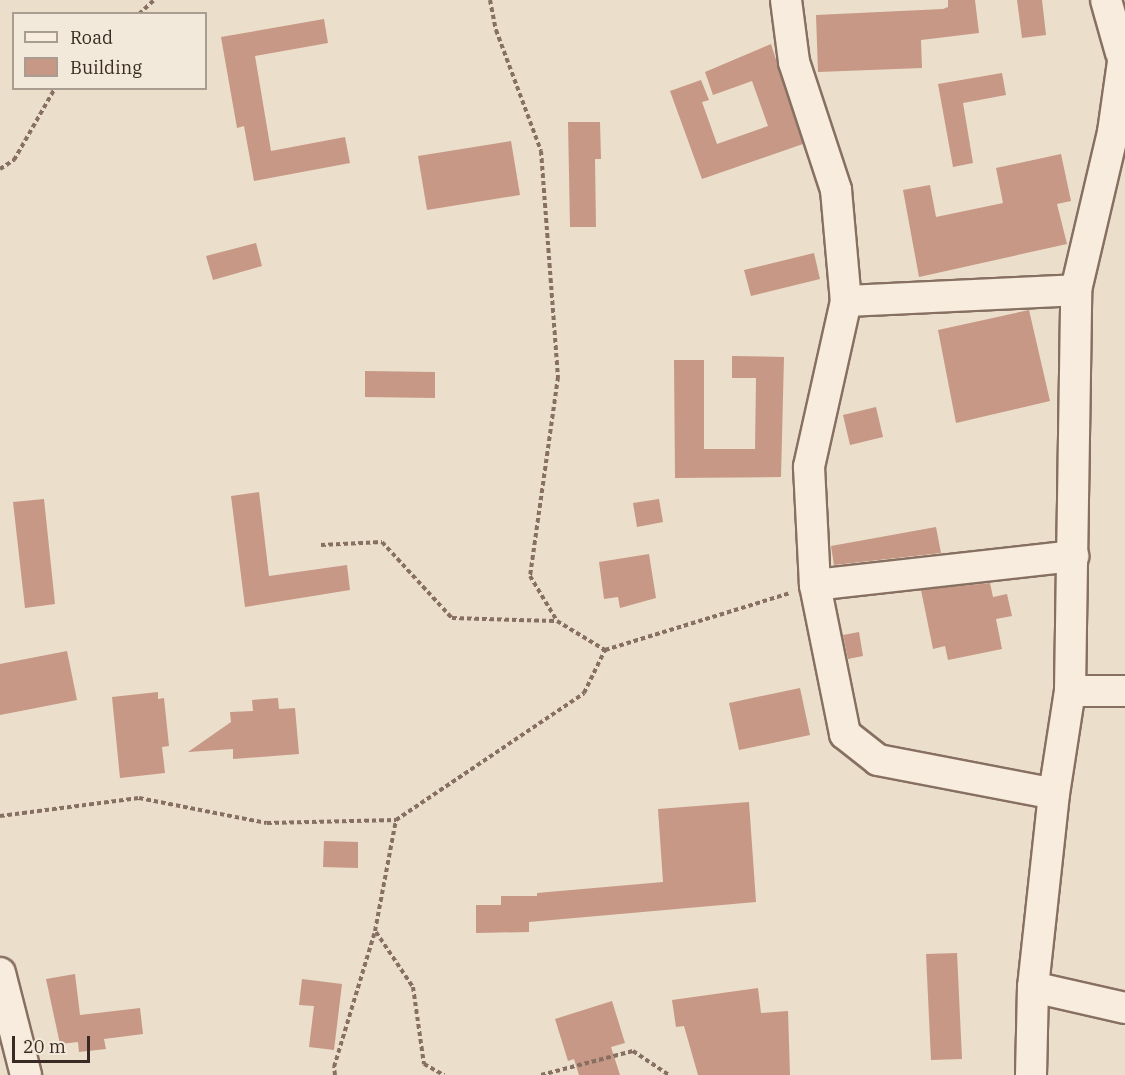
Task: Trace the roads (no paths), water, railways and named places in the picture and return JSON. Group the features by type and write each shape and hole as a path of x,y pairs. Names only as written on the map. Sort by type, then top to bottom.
{"street":[{"path":"786,0 794,62 836,190 846,301 809,467 815,585 845,734 878,760 1054,794"},
{"path":"1031,1075 1033,987 1054,794 1070,691 1074,556 1076,290 1113,132 1123,51 1106,0"},
{"path":"846,301 1076,290"},
{"path":"815,585 1074,556"},
{"path":"1070,691 1125,691"},
{"path":"0,973 26,1075"},
{"path":"1033,987 1125,1008"}]}
